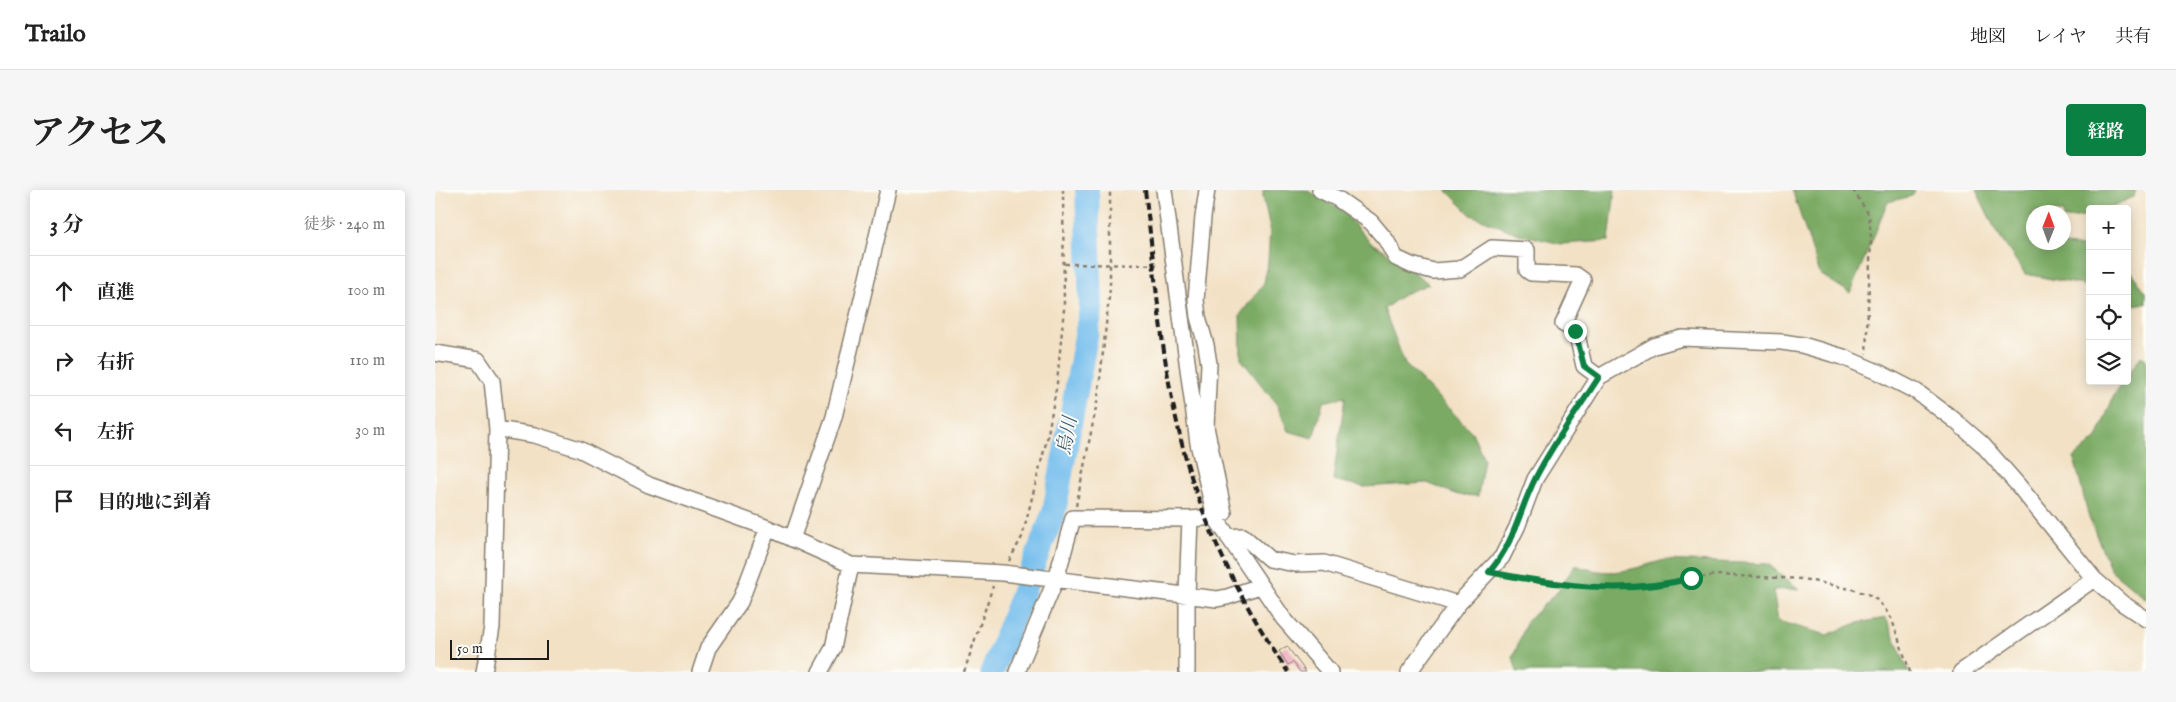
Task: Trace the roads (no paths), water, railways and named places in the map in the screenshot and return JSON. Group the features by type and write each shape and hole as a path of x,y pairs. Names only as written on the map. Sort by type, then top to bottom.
{"street":[{"path":"792,539 834,417 888,190"},
{"path":"1164,190 1198,443 1215,517 1283,618 1330,672"},
{"path":"1017,672 1053,578 1073,518 1190,519 1215,517 1224,513 1207,427 1209,364 1207,345 1198,317 1196,300 1207,190"},
{"path":"1320,190 1338,199 1371,222 1386,240 1396,258 1411,265 1433,271 1460,269 1492,248 1527,250 1527,270 1531,273 1576,275 1583,280 1563,324 1575,331 1584,366 1599,377"},
{"path":"1174,263 1200,263"},
{"path":"1409,672 1458,604 1502,558 1517,527 1535,478 1599,377 1654,346 1682,338 1782,342 1802,345 1843,357 1917,392 1953,419 1981,444 2018,484 2093,579 2122,603 2146,619"},
{"path":"435,353 479,360 492,381 497,429 493,627 484,672"},
{"path":"497,429 535,436 579,450 649,485 768,528 851,565 1005,573 1217,598 1227,597 1260,586"},
{"path":"1187,672 1187,595 1190,519"},
{"path":"700,672 708,648 740,602 768,528"},
{"path":"1228,537 1243,536 1269,559 1295,564 1324,563 1458,604"},
{"path":"820,672 833,648 851,565"},
{"path":"1961,672 2093,579"}],"waterway":[{"name":"烏川","path":"992,672 1054,512 1091,309 1087,190"}],"railway":[{"path":"1145,190 1167,369 1186,460 1196,492 1221,555 1252,615 1288,672"}]}
